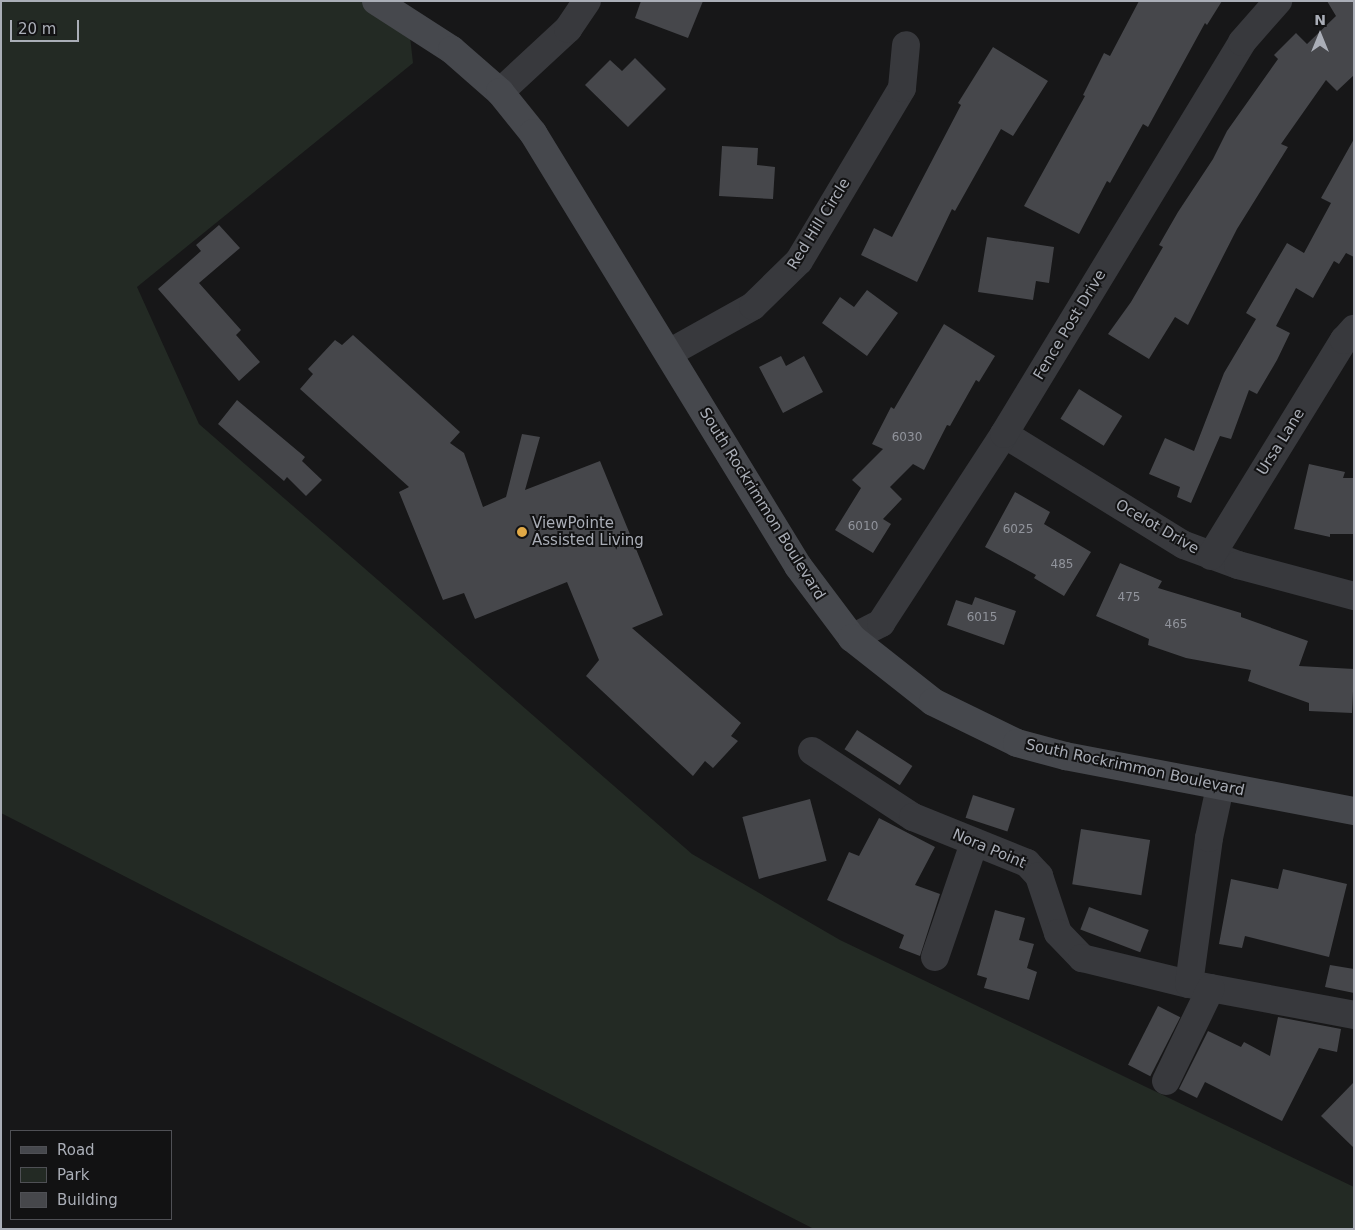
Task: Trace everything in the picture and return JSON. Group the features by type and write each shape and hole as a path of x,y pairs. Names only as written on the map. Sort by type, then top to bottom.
{"main road":[{"name":"South Rockrimmon Boulevard","path":"376,1 452,50 500,92 561,174 798,566 852,638 934,702 1017,743 1065,756 1354,811"}],"street":[{"path":"500,92 568,30 587,1"},
{"name":"Fence Post Drive","path":"852,638 881,623 1004,434 1242,42 1278,1"},
{"name":"Red Hill Circle","path":"669,353 753,306 799,261 902,88 906,45"},
{"name":"Ursa Lane","path":"1211,556 1344,340 1354,329"},
{"name":"Ocelot Drive","path":"1004,434 1184,546 1211,556 1354,596"},
{"name":"Nora Point","path":"812,751 913,817 1027,863 1039,876 1058,933 1082,958 1200,986 1354,1015"},
{"path":"1166,1081 1200,986 1209,838 1220,787"},
{"path":"935,957 974,843"}],"green space":[{"path":"1,1 376,1 408,19 413,63 137,287 199,424 692,854 840,940 1354,1187 1354,1229 814,1229 1,813"}],"building":[{"path":"641,1 703,1 688,38 635,18"},
{"path":"1139,1 1222,1 1207,25 1205,23 1148,127 1143,124 1110,183 1107,181 1079,234 1024,206 1085,96 1083,95 1104,53 1110,56"},
{"path":"1327,1 1354,1 1354,75 1337,91 1326,80 1281,144 1288,147 1237,229 1188,325 1175,317 1149,359 1108,334 1131,302 1163,247 1159,245 1213,159 1227,131 1278,59 1274,55 1296,33 1307,44 1336,16"},
{"path":"993,47 1048,81 1013,136 1001,129 955,211 952,209 917,282 861,255 874,228 892,237 961,105 958,103"},
{"path":"635,58 666,89 628,127 585,85 610,60 622,71"},
{"path":"1354,139 1354,257 1346,253 1339,264 1334,261 1313,298 1296,288 1276,326 1290,333 1277,360 1257,394 1249,390 1231,439 1220,436 1191,503 1177,497 1180,487 1149,474 1165,438 1194,451 1224,373 1256,319 1246,313 1287,243 1304,253 1331,203 1321,198"},
{"path":"722,146 758,148 757,165 775,167 773,199 719,196"},
{"path":"219,225 240,248 199,283 241,330 236,335 260,362 239,381 158,289 201,251 196,245"},
{"path":"987,237 1054,247 1049,283 1036,281 1033,300 978,292"},
{"path":"867,290 898,313 867,356 822,323 840,297 854,307"},
{"path":"944,324 995,356 979,382 976,380 950,426 947,425 924,470 913,464 890,487 902,499 883,519 891,524 873,553 835,530 861,488 852,480 883,449 872,444 891,407 894,409"},
{"name":"ViewPointe Assisted Living","path":"353,335 460,432 450,443 464,453 483,507 506,497 522,434 540,437 525,490 600,461 663,615 632,628 741,723 731,736 738,741 713,768 705,761 693,776 586,676 599,660 567,582 475,619 464,593 443,600 399,492 409,487 300,389 313,374 308,369 335,340 342,345"},
{"path":"781,356 786,366 804,356 823,392 783,413 759,367"},
{"path":"1079,389 1122,416 1104,446 1060,419"},
{"path":"237,400 305,457 302,461 322,480 306,496 287,477 284,481 218,424"},
{"path":"1309,464 1345,472 1343,478 1354,478 1354,534 1330,534 1330,537 1294,529"},
{"path":"1015,492 1050,512 1044,524 1091,552 1064,596 1034,578 1036,575 985,547"},
{"path":"1120,563 1162,581 1158,588 1241,613 1241,617 1308,641 1299,666 1354,669 1352,713 1309,711 1309,703 1248,681 1251,670 1186,658 1148,645 1149,639 1096,616"},
{"path":"975,597 1016,611 1004,645 947,625 956,600 972,605"},
{"path":"857,730 912,766 900,785 844,749"},
{"path":"973,795 1015,809 1007,831 966,818"},
{"path":"810,799 827,861 759,879 742,817"},
{"path":"879,818 935,847 915,885 940,894 920,956 899,948 904,935 827,900 849,852 859,856"},
{"path":"1081,829 1150,840 1141,895 1072,884"},
{"path":"1283,869 1347,884 1329,957 1245,936 1242,948 1219,944 1231,879 1278,889"},
{"path":"1089,907 1149,930 1140,952 1080,929"},
{"path":"995,910 1025,918 1019,940 1034,944 1027,968 1037,972 1029,1000 984,988 987,978 977,975"},
{"path":"1330,965 1354,969 1354,993 1325,987"},
{"path":"1158,1006 1180,1017 1150,1076 1128,1065"},
{"path":"1278,1017 1341,1029 1337,1052 1319,1048 1282,1121 1205,1082 1197,1098 1179,1089 1208,1031 1241,1047 1244,1042 1270,1056"},
{"path":"1354,1082 1354,1148 1321,1116"}],"place":[{"name":"ViewPointe Assisted Living","path":"522,532"}]}
